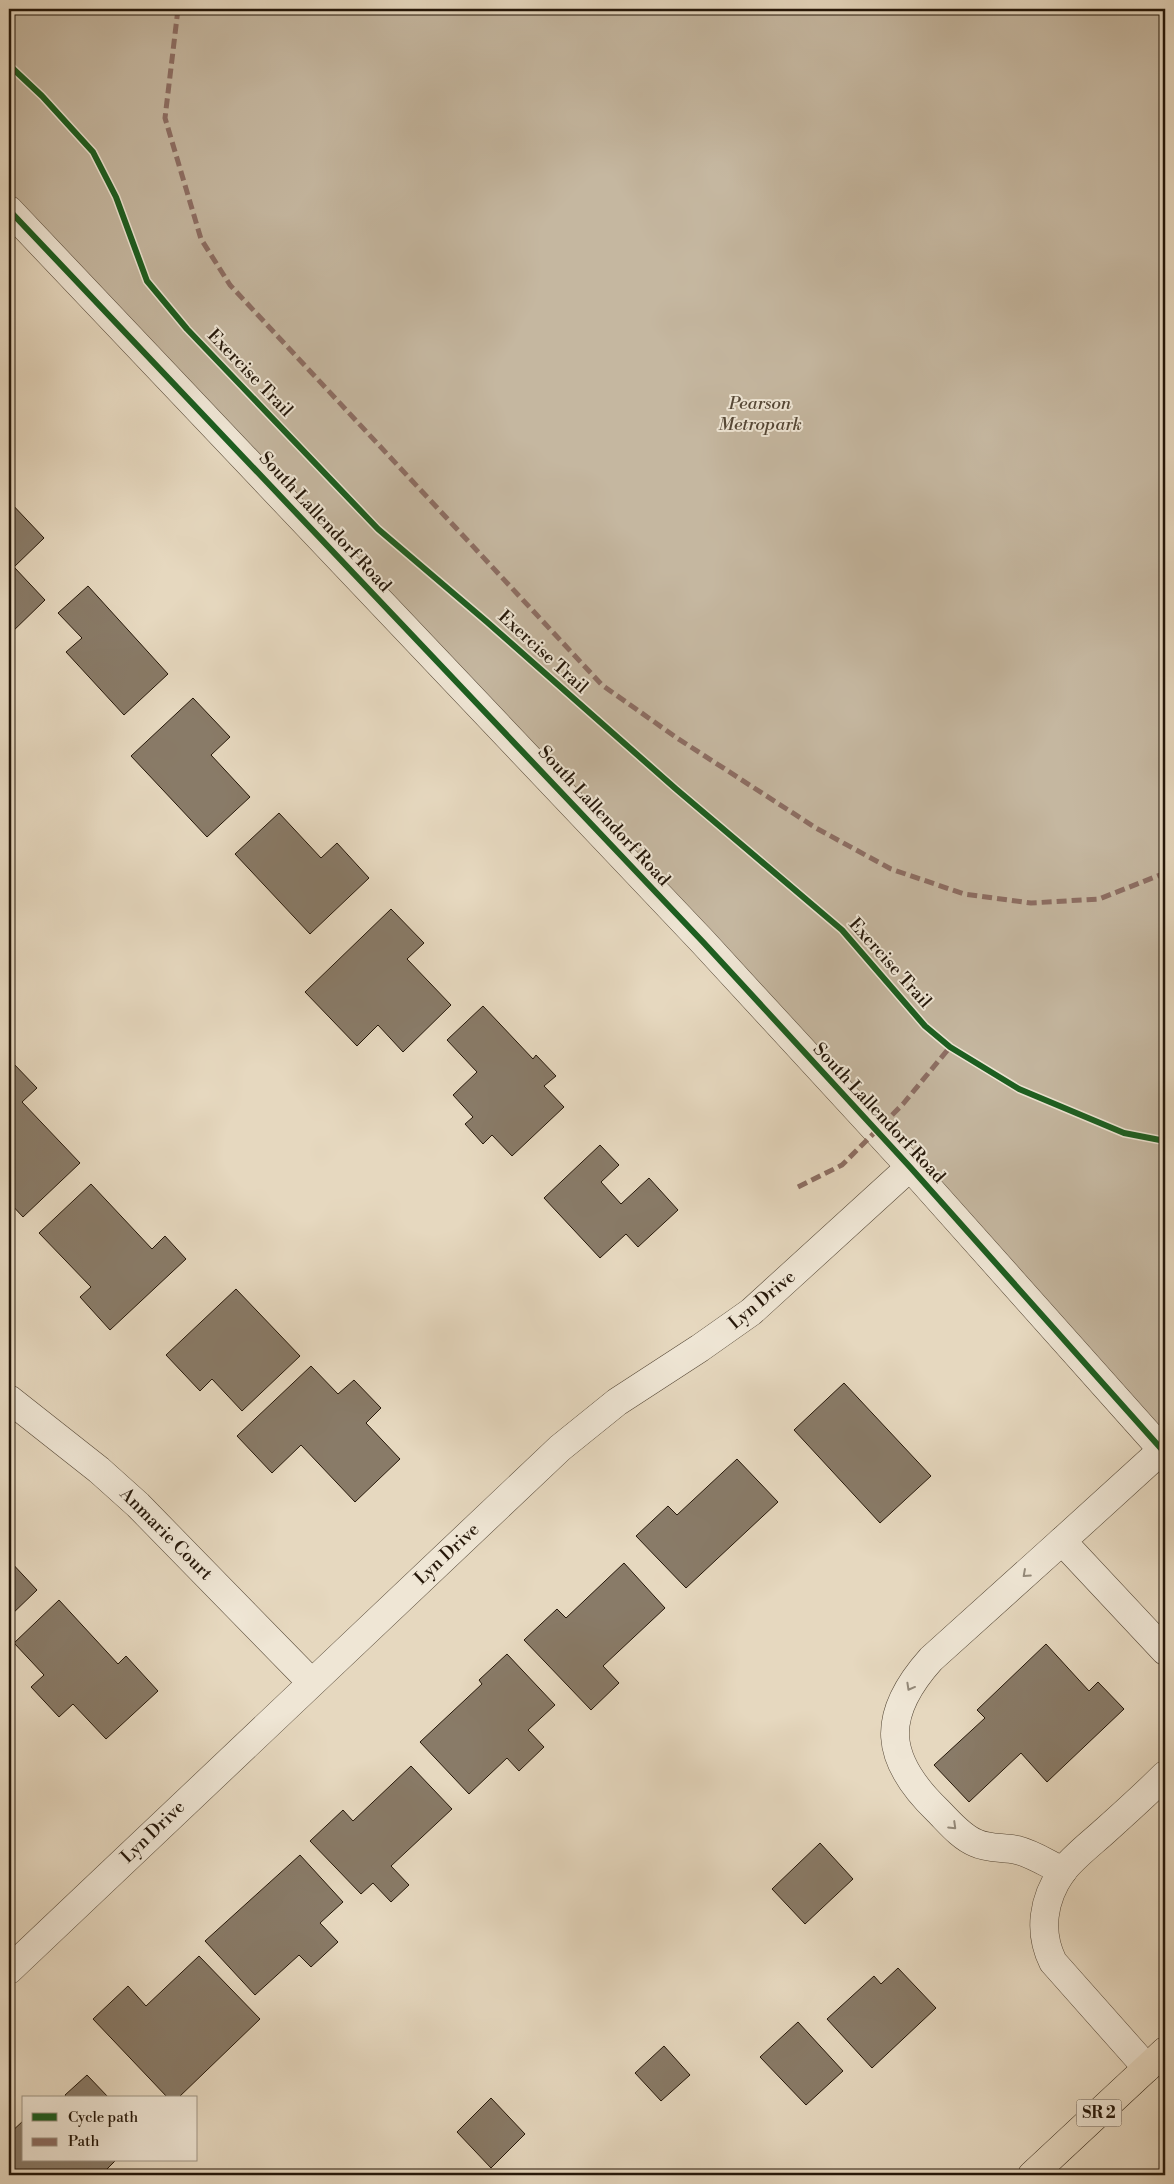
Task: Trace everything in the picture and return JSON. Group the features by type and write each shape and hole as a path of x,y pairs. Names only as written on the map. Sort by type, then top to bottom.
{"highway":[{"name":"SR 2","path":"1032,2175 1156,2059"}],"street":[{"name":"South Lallendorf Road","path":"9,210 703,942 910,1167 1164,1451"},
{"name":"Lyn Drive","path":"9,1970 560,1448 617,1402 751,1312 910,1167"},
{"name":"Anmarie Court","path":"9,1399 99,1470 138,1505 311,1682"},
{"path":"1063,1871 1020,1851 975,1843 960,1833 924,1798 906,1775 897,1754 895,1733 898,1713 918,1674 931,1659 1164,1451"},
{"path":"1062,1541 1165,1651"},
{"path":"1156,2059 1064,1975 1047,1949 1044,1934 1044,1916 1049,1896 1063,1871 1165,1776"}],"green space":[{"name":"Pearson Metropark","path":"9,9 1165,9 1165,1453 9,210"}],"building":[{"path":"9,501 44,538 14,567 45,600 9,635"},
{"path":"88,586 168,674 124,715 66,652 82,638 58,613"},
{"path":"193,698 230,737 211,755 250,797 207,837 131,756"},
{"path":"279,813 321,858 337,843 369,878 310,934 235,854"},
{"path":"391,909 424,943 407,959 451,1005 403,1052 378,1025 357,1046 305,992"},
{"path":"483,1006 533,1059 536,1055 556,1076 544,1086 564,1107 512,1156 492,1135 483,1144 465,1124 473,1117 453,1095 477,1072 447,1040"},
{"path":"12,1062 37,1088 22,1102 80,1163 23,1217 9,1202 9,1065"},
{"path":"600,1145 619,1165 601,1182 621,1204 649,1178 678,1210 638,1247 626,1234 600,1258 544,1198"},
{"path":"91,1184 152,1249 165,1236 186,1259 110,1330 80,1297 91,1287 39,1233"},
{"path":"236,1289 300,1356 242,1411 212,1379 200,1391 166,1355"},
{"path":"311,1366 338,1394 354,1380 381,1408 366,1423 400,1459 355,1502 301,1445 272,1473 237,1436"},
{"path":"844,1383 931,1476 880,1523 794,1430"},
{"path":"737,1459 778,1502 686,1588 636,1536 668,1506 677,1515"},
{"path":"9,1560 37,1590 9,1617"},
{"path":"624,1563 665,1608 603,1666 619,1683 591,1710 524,1640 557,1609 566,1618"},
{"path":"59,1600 118,1664 126,1656 158,1691 106,1739 73,1704 59,1717 31,1687 44,1675 14,1643"},
{"path":"1046,1644 1089,1691 1098,1682 1124,1709 1047,1782 1021,1753 969,1802 934,1765 985,1718 977,1710"},
{"path":"507,1654 555,1705 528,1730 544,1747 519,1771 507,1758 469,1794 420,1742 482,1684 479,1680"},
{"path":"411,1766 452,1809 391,1866 409,1885 391,1902 373,1883 361,1894 310,1841 343,1810 353,1821"},
{"path":"820,1843 853,1879 805,1924 772,1889"},
{"path":"300,1855 343,1902 320,1923 338,1942 311,1967 299,1955 255,1995 205,1941"},
{"path":"199,1956 260,2019 180,2096 166,2096 93,2019 128,1986 146,2006"},
{"path":"898,1968 936,2008 872,2068 827,2019 874,1976 881,1984"},
{"path":"798,2022 843,2071 806,2105 760,2057"},
{"path":"664,2046 690,2075 661,2101 635,2073"},
{"path":"87,2075 107,2096 66,2096"},
{"path":"491,2098 525,2134 491,2168 457,2132"},
{"path":"22,2122 22,2162 114,2162 101,2175 38,2175 35,2172 31,2175 9,2175 9,2134"}],"marked path":[{"path":"178,9 165,118 201,239 230,285 602,685 677,738 816,828 891,869 964,894 1031,903 1099,899 1165,873"},
{"path":"798,1187 842,1165 903,1104 950,1047"}],"cycle path":[{"name":"Exercise Trail","path":"9,65 42,96 93,152 116,197 147,281 187,329 378,529 487,622 676,789 842,930 925,1026 950,1047 1019,1089 1124,1133 1165,1141"},
{"path":"9,210 703,942 910,1167 1165,1453"}]}
